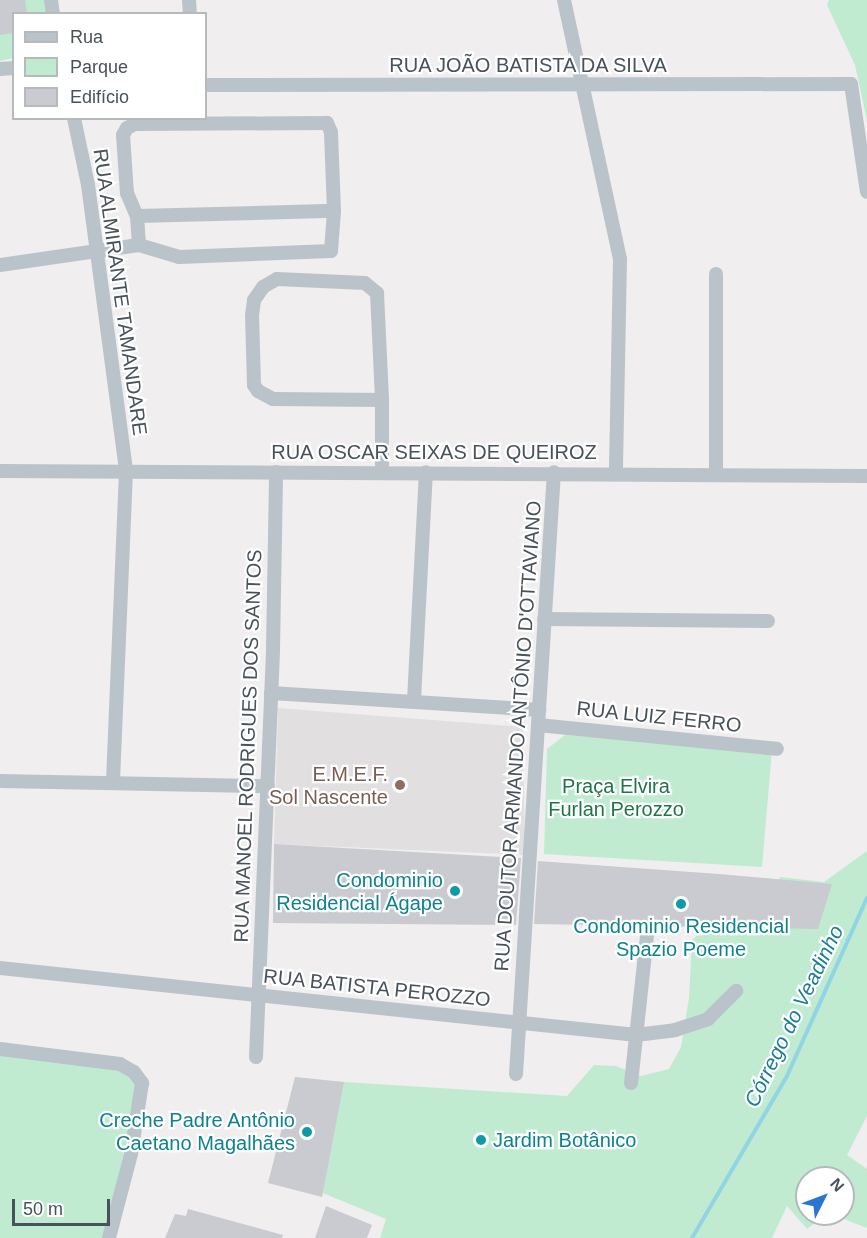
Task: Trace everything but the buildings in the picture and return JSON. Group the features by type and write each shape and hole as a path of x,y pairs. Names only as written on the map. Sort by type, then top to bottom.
{"street":[{"path":"564,0 620,259 616,472"},
{"name":"RUA JOÃO BATISTA DA SILVA","path":"207,85 851,84 867,192"},
{"name":"RUA ALMIRANTE TAMANDARE","path":"74,120 98,254 126,471 113,783"},
{"path":"0,265 98,254 139,245 179,257 323,254 334,244 331,132 327,123 135,124 123,135 127,193 137,216 139,245"},
{"path":"137,216 334,211"},
{"path":"716,274 716,472"},
{"path":"382,400 273,399 258,391 254,385 252,315 254,300 263,287 277,279 365,283 372,288 378,299 382,400 382,472"},
{"name":"RUA OSCAR SEIXAS DE QUEIROZ","path":"0,471 716,472 867,476"},
{"name":"RUA MANOEL RODRIGUES DOS SANTOS","path":"256,1057 261,996 276,472"},
{"path":"414,700 426,472"},
{"name":"RUA DOUTOR ARMANDO ANTÔNIO D'OTTAVIANO","path":"516,1074 554,472"},
{"path":"544,619 768,621"},
{"path":"271,693 414,700 539,710"},
{"name":"RUA LUIZ FERRO","path":"538,725 777,748"},
{"path":"0,782 268,786"},
{"path":"632,1083 647,936"},
{"name":"RUA BATISTA PEROZZO","path":"0,968 636,1035 675,1030 708,1019 736,991"},
{"path":"0,1049 120,1064 134,1072 142,1083 131,1154 109,1238"}],"shaded area":[{"name":"E.M.E.F. Sol Nascente","path":"278,708 523,727 525,855 274,844"}],"green space":[{"path":"0,0 48,0 50,12 12,12 12,58 0,61"},
{"path":"829,0 867,0 867,120 855,65 827,5"},
{"name":"Praça Elvira Furlan Perozzo","path":"565,735 772,750 762,867 544,854 547,749"},
{"path":"867,851 867,1116 847,1155 867,1169 867,1228 855,1223 855,1166 795,1166 795,1215 787,1206 772,1238 380,1238 386,1219 301,1184 313,1080 567,1096 594,1065 616,1066 641,1076 669,1069 681,1047 689,998 692,940 723,912 767,901 780,877 824,882"},
{"path":"0,1055 116,1068 130,1074 139,1086 104,1238 0,1238"}],"waterway":[{"name":"Córrego do Veadinho","path":"692,1238 787,1076 867,898"}],"place":[{"name":"E.M.E.F. Sol Nascente","path":"400,785"},
{"name":"Condominio Residencial Ágape","path":"455,891"},
{"name":"Condominio Residencial Spazio Poeme","path":"681,904"},
{"name":"Creche Padre Antônio Caetano Magalhães","path":"307,1132"},
{"name":"Jardim Botânico","path":"481,1140"}]}
